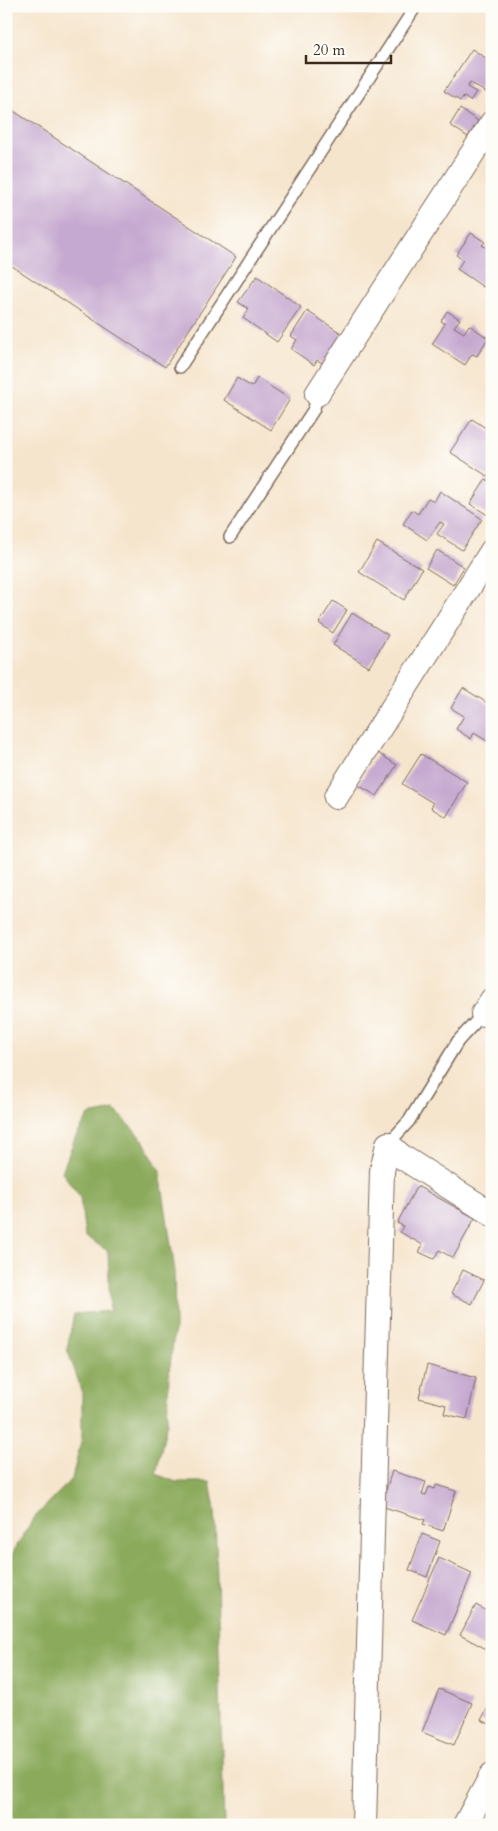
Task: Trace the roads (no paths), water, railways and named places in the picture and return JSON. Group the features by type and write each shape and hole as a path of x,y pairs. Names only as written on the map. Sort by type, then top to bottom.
{"street":[{"path":"317,394 492,124"},
{"path":"336,797 492,551"},
{"path":"364,1825 382,1172 388,1144 402,1156 492,1214"},
{"path":"465,1825 492,1775"}],"lane":[{"path":"180,367 416,6"},
{"path":"230,537 314,409 317,394"},
{"path":"388,1144 409,1121 458,1041 487,1007"}]}
